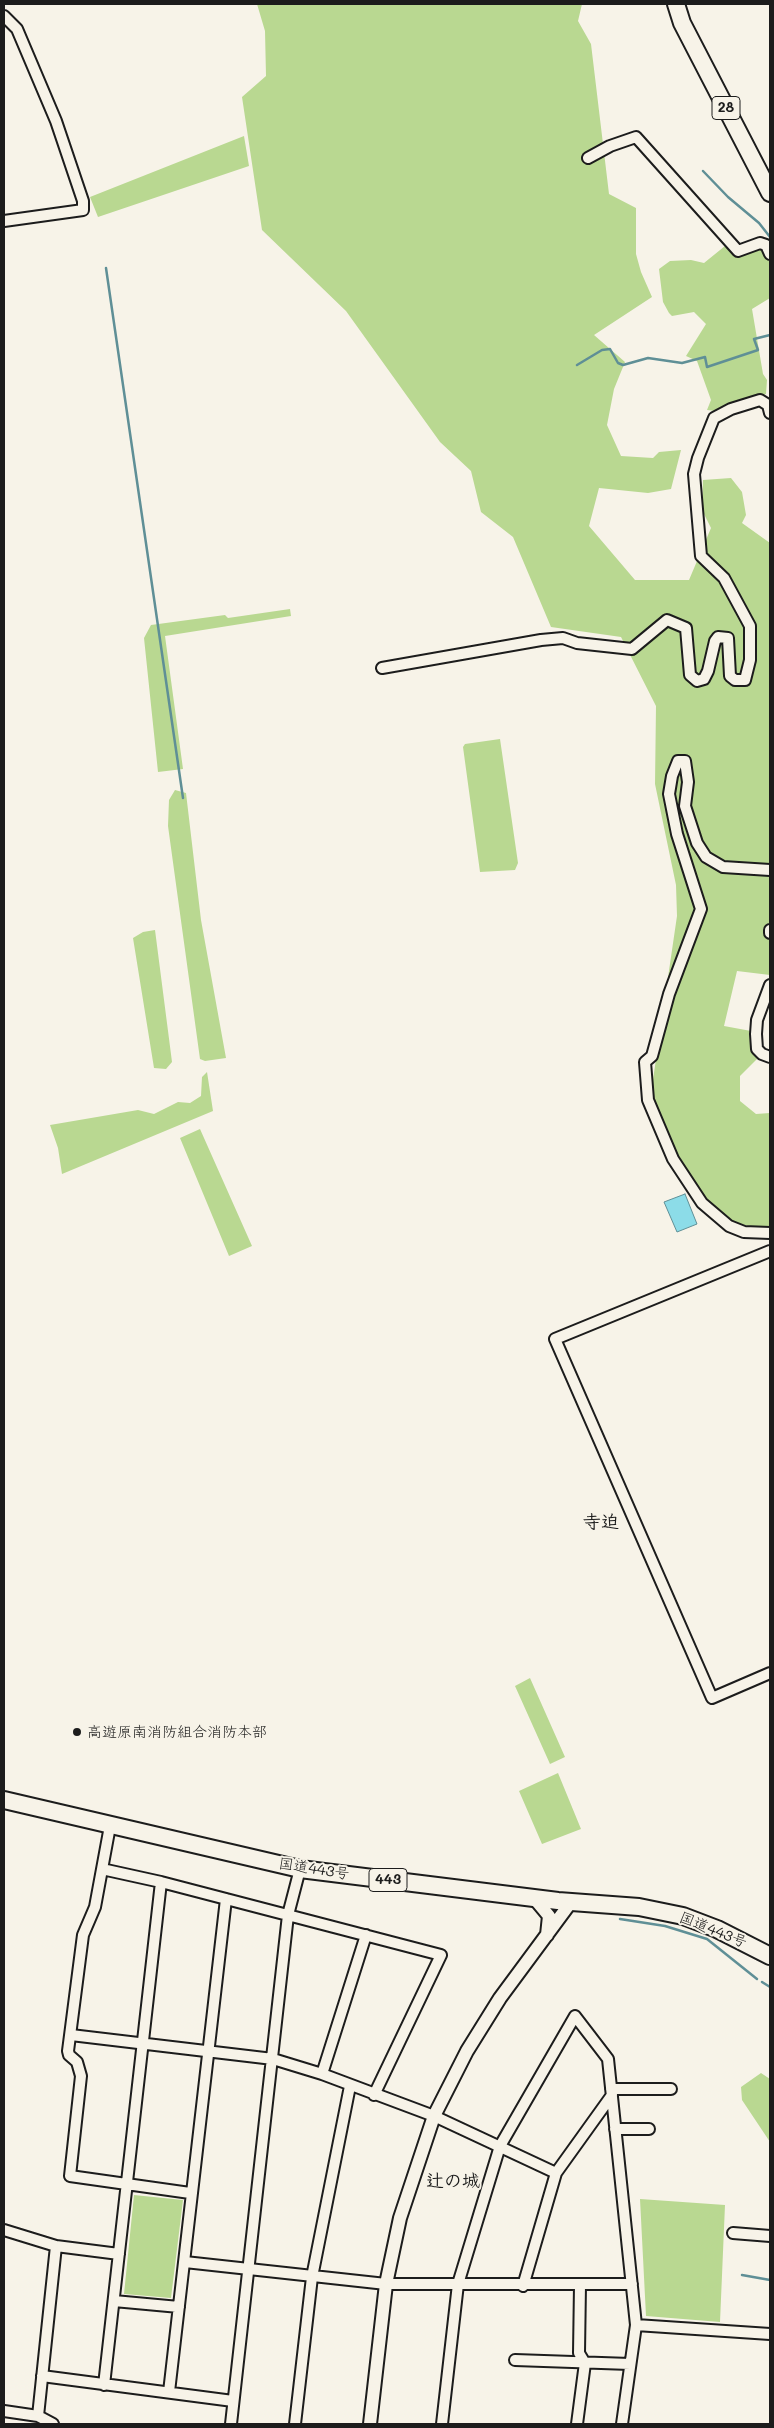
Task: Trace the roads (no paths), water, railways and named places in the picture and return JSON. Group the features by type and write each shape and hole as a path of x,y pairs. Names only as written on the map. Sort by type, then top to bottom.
{"main road":[{"name":"28","path":"676,4 682,22 770,193"},
{"name":"国道443号","path":"4,1800 300,1869 534,1898 639,1907 683,1916 718,1929 770,1956"}],"street":[{"path":"4,16 17,28 56,121 83,201 83,210 4,221"},
{"path":"588,158 610,146 636,137 738,251 760,243 766,246 770,254"},
{"path":"382,668 541,640 563,638 577,643 632,648 667,620 686,628 690,675 697,681 704,679 708,671 715,641 718,637 728,638 730,676 735,680 745,680 750,660 750,626 724,578 701,556 694,474 698,458 714,418 731,409 760,400 768,405 770,413"},
{"path":"770,870 724,867 706,857 697,842 685,806 688,782 685,761 678,761 672,776 669,794 677,834 701,909 668,994 652,1056 645,1062 648,1100 673,1159 702,1203 729,1226 744,1232 770,1232"},
{"path":"770,985 757,1020 756,1034 757,1049 762,1054 770,1057"},
{"path":"770,1251 555,1339 712,1698 770,1673"},
{"path":"110,1826 95,1907 83,1935 71,2035 69,2055 77,2062 81,2076 70,2176 190,2193"},
{"path":"102,1869 161,1882 441,1954 374,2095"},
{"path":"231,2424 288,1915 300,1869"},
{"path":"104,2385 161,1882"},
{"path":"534,1898 549,1916 547,1935"},
{"path":"169,2392 185,2262 190,2193 226,1899"},
{"path":"370,2424 386,2284 400,2218 434,2116 467,2050 500,1998 571,1902"},
{"path":"322,2074 366,1935"},
{"path":"442,2424 458,2284 500,2146 575,2016 608,2059 612,2092 636,2325 622,2424"},
{"path":"71,2035 272,2059 322,2074 434,2116 556,2173"},
{"path":"295,2424 312,2277 350,2086"},
{"path":"612,2092 671,2089"},
{"path":"523,2286 556,2173 612,2092"},
{"path":"616,2130 649,2129"},
{"path":"4,2230 56,2246 120,2254"},
{"path":"732,2233 770,2236"},
{"path":"38,2416 56,2246"},
{"path":"185,2262 386,2284 523,2286 632,2284"},
{"path":"577,2424 585,2363 579,2353 580,2285"},
{"path":"114,2302 179,2307"},
{"path":"636,2325 770,2334"},
{"path":"515,2360 630,2364"},
{"path":"42,2376 233,2401"},
{"path":"4,2410 38,2416 53,2424"}],"water":[{"path":"685,1194 697,1224 677,1232 664,1202"}],"waterway":[{"path":"703,171 728,197 759,223 770,237"},
{"path":"106,268 183,798"},
{"path":"577,365 602,350 610,349 618,363 623,365 648,358 682,363 705,357 707,367 758,350 754,339 770,335"},
{"path":"620,1919 665,1926 707,1939 757,1979"},
{"path":"762,1982 770,1987"},
{"path":"742,2275 770,2280"}],"place":[{"name":"高遊原南消防組合消防本部","path":"77,1732"}],"district":[{"name":"寺迫","path":"601,1522"},
{"name":"辻の城","path":"453,2181"}]}
